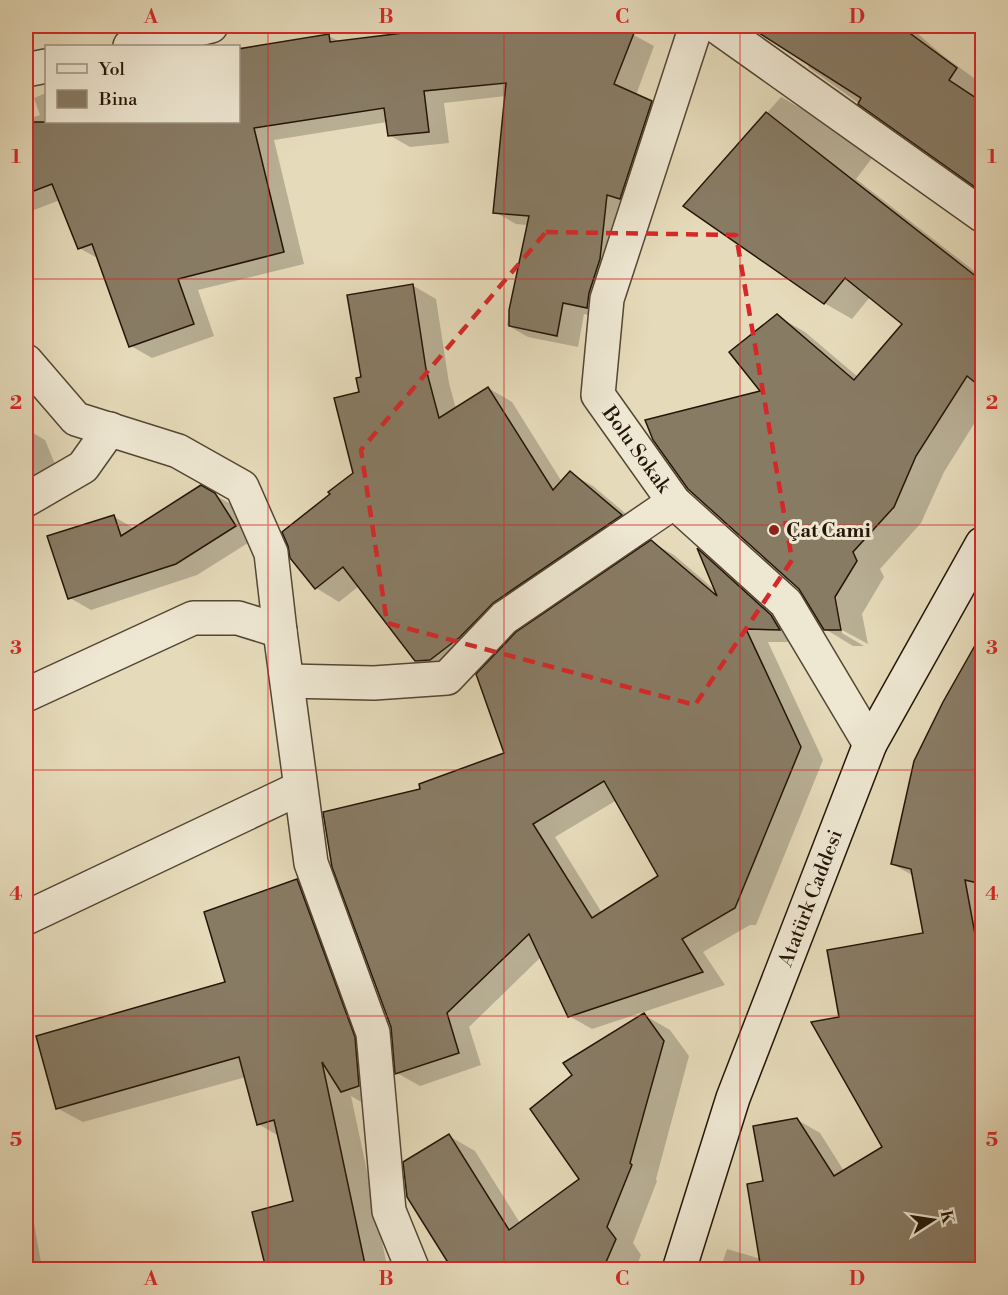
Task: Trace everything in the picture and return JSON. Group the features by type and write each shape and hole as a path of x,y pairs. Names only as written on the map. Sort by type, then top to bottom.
{"street":[{"path":"134,45 211,26"},
{"name":"Bolu Sokak","path":"696,26 607,299 598,395 674,502 786,603 870,744"},
{"path":"716,26 982,215"},
{"path":"26,70 45,66"},
{"path":"26,361 76,419 178,451 242,487 271,553 311,863 373,1032 389,1211 413,1269"},
{"path":"26,500 82,467 110,429"},
{"path":"288,681 374,683 447,678 504,618 674,502"},
{"name":"Atatürk Caddesi","path":"679,1269 733,1098 870,744 982,544"},
{"path":"26,695 193,618 238,618 280,631"},
{"path":"26,918 300,788"}],"highlighted area":[{"path":"546,232 736,235 792,560 695,705 387,623 361,450"}],"building":[{"path":"418,26 611,26 634,33 614,84 652,101 620,199 607,195 600,259 589,293 587,308 563,303 557,336 509,326 509,310 529,216 493,213 506,83 424,91 429,132 388,136 384,108 254,128 284,252 178,279 194,324 129,347 92,244 78,249 52,184 26,194 26,122 240,123 240,49 329,34 330,42 419,31"},
{"path":"748,26 900,26 957,68 949,80 982,102 982,192 858,104 861,98"},
{"path":"766,112 982,281 982,388 967,376 916,456 894,507 853,552 857,561 835,597 841,630 824,630 799,589 688,489 653,440 645,420 760,391 729,352 777,314 854,380 902,324 845,278 824,304 683,206"},
{"path":"413,284 426,369 439,418 488,387 553,490 570,471 622,515 493,603 460,637 430,660 415,661 343,567 315,589 290,558 282,532 353,473 334,398 359,392 356,378 361,377 347,295"},
{"path":"201,485 215,493 236,526 176,564 68,599 47,536 114,515 121,536"},
{"path":"651,540 717,596 697,548 771,615 780,630 746,629 801,747 735,908 682,939 703,972 568,1017 529,934 447,1013 459,1053 395,1074 391,1027 332,867 323,812 420,789 419,784 504,753 476,674 516,632","holes":["604,781 658,876 592,918 533,824"]},
{"path":"982,633 982,884 965,880 982,972 982,1269 761,1269 747,1184 763,1181 753,1126 797,1118 834,1176 882,1147 811,1022 839,1017 827,950 923,933 911,869 891,864 914,761 943,702"},
{"path":"297,879 355,1037 359,1086 341,1092 322,1062 366,1269 266,1269 252,1212 293,1201 274,1120 257,1125 239,1057 56,1109 36,1036 225,982 204,912"},
{"path":"644,1013 664,1041 630,1163 632,1165 607,1227 616,1239 603,1269 452,1269 407,1197 403,1162 449,1134 509,1230 579,1179 530,1109 572,1075 563,1063"}],"place":[{"name":"Çat Cami","path":"774,530"}]}
